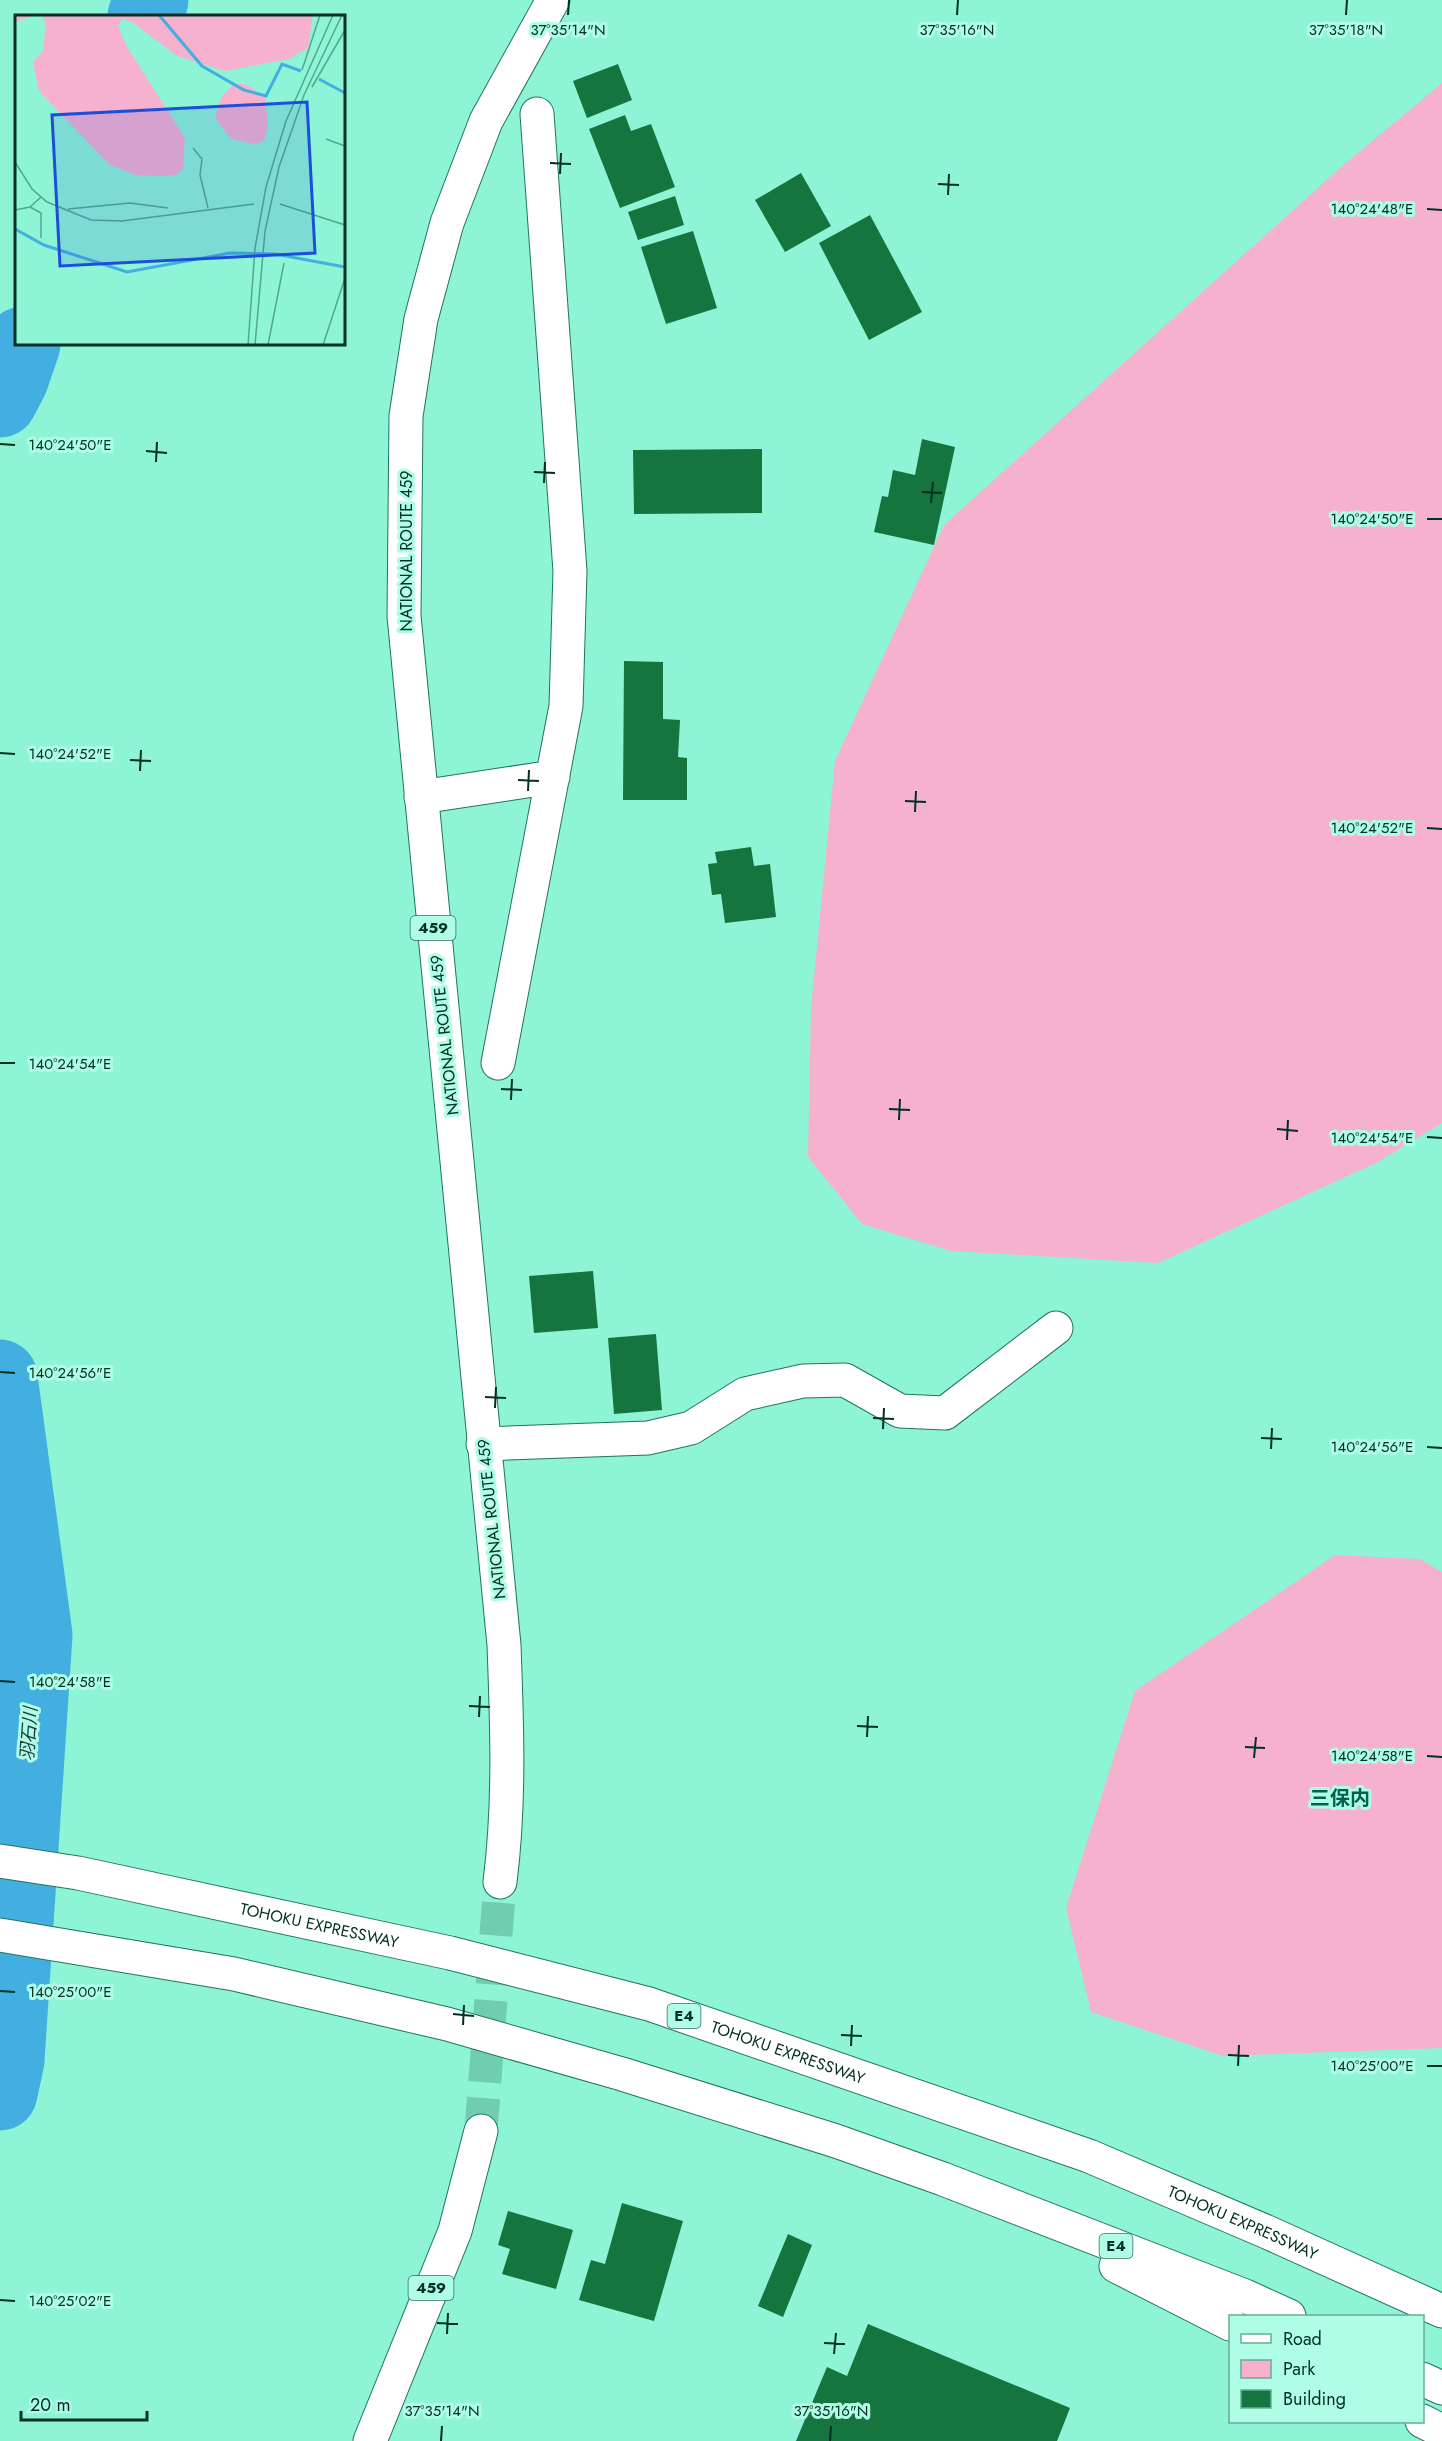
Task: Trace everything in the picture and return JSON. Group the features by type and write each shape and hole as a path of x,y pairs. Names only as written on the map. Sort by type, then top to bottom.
{"main road":[{"name":"NATIONAL ROUTE 459","path":"500,1882 507,1830 509,1759 504,1645 421,797 404,593 406,416 421,320 447,223 486,121 553,0"},
{"path":"498,1062 566,706 570,571 537,114"},
{"path":"421,797 553,777"},
{"path":"483,1444 648,1438 691,1428 745,1394 803,1381 845,1380 900,1411 945,1413 1056,1328"},
{"name":"TOHOKU EXPRESSWAY","path":"0,1862 78,1873 450,1953 649,2004 1089,2156 1267,2232 1442,2312"},
{"name":"E4","path":"0,1935 234,1974 447,2024 622,2074 791,2126 943,2179 1245,2296 1287,2315"},
{"name":"459","path":"370,2441 455,2231 481,2131"},
{"path":"943,2179 1229,2323"},
{"path":"1267,2232 1442,2288"},
{"path":"1424,2380 1442,2388"},
{"path":"1424,2422 1442,2431"}],"green space":[{"path":"1442,83 1442,1123 1376,1163 1158,1263 951,1251 862,1224 808,1157 811,1008 835,761 944,525 1341,167"},
{"path":"1335,1555 1420,1559 1442,1572 1442,2048 1223,2056 1091,2012 1066,1908 1135,1691"}],"building":[{"path":"618,64 632,100 587,118 573,81"},
{"path":"625,115 631,131 651,124 675,187 620,208 589,129"},
{"path":"801,173 831,226 785,252 755,200"},
{"path":"675,196 684,225 638,240 628,212"},
{"path":"870,215 922,312 869,340 819,243"},
{"path":"693,231 717,308 666,324 641,247"},
{"path":"922,439 955,447 934,545 874,532 882,496 888,497 893,470 915,475"},
{"path":"762,449 762,513 634,514 633,450"},
{"path":"624,661 663,662 663,719 680,720 678,757 687,758 687,800 623,800"},
{"path":"751,847 754,866 770,864 776,917 725,923 721,894 712,895 708,864 717,863 715,852"},
{"path":"593,1271 598,1328 534,1333 529,1276"},
{"path":"656,1334 662,1410 614,1414 608,1338"},
{"path":"622,2203 683,2221 654,2321 579,2300 591,2260 605,2264"},
{"path":"508,2211 573,2230 556,2289 502,2274 510,2249 498,2245"},
{"path":"788,2234 812,2245 783,2317 758,2306"},
{"path":"868,2324 1070,2408 1057,2441 796,2441 827,2367 847,2376"}],"waterway":[{"name":"羽石川","path":"145,15 151,0"},
{"name":"羽石川","path":"0,400 11,379 23,345"},
{"name":"羽石川","path":"0,1377 35,1635 7,2060 0,2093"}],"tunnel":[{"path":"481,2131 500,1882"}],"district":[{"name":"三保内","path":"1340,1798"}]}
